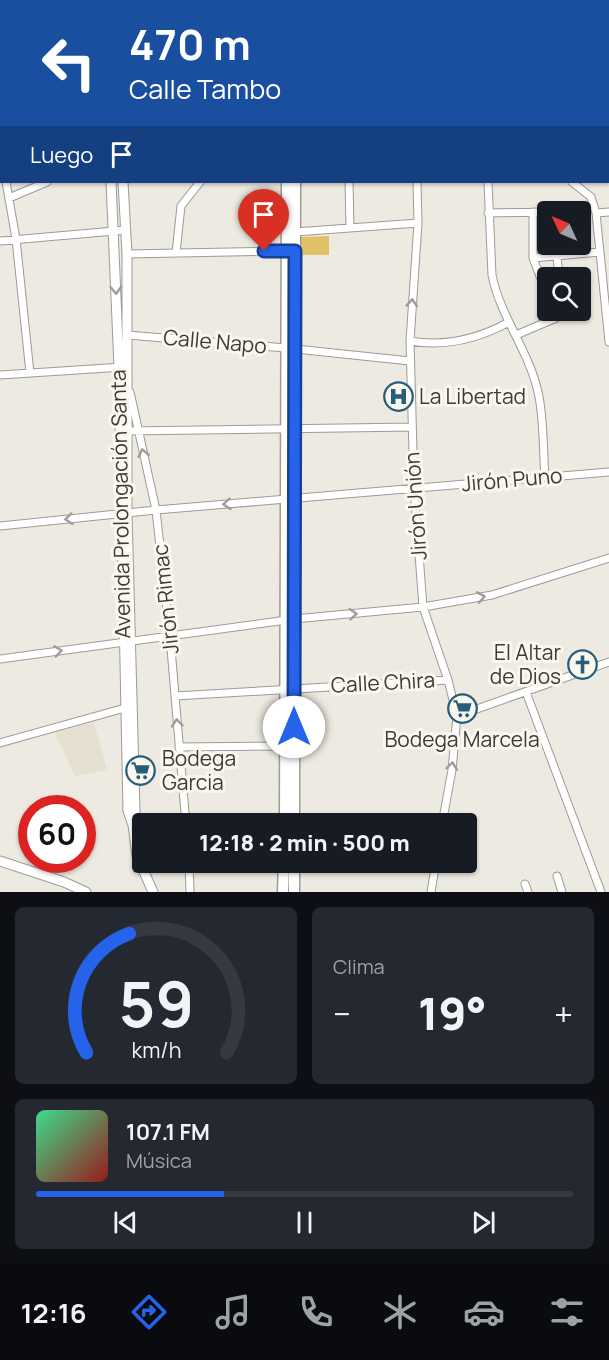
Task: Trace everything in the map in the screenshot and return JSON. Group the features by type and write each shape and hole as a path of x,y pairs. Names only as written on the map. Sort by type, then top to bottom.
{"main road":[{"path":"287,183 291,251 290,746 293,813"},
{"path":"291,251 295,232 295,183"},
{"path":"286,813 290,746"},
{"path":"283,892 286,873"},
{"path":"289,873 294,892"}],"street":[{"path":"6,183 16,239 30,373"},
{"path":"9,198 45,183"},
{"name":"Avenida Prolongación Santa","path":"111,183 123,367 127,641 135,813"},
{"name":"Avenida Prolongación Santa","path":"123,183 127,254 127,335 123,367 127,378 124,480"},
{"path":"176,253 181,206 199,183"},
{"path":"349,183 350,228"},
{"name":"Jirón Unión","path":"417,183 418,223 410,341 414,488 423,607 448,680 457,716 452,770 444,813"},
{"path":"488,183 492,275 538,393 545,477"},
{"path":"573,183 591,197 596,213 606,283 609,342"},
{"path":"533,212 533,258 537,268"},
{"path":"488,213 537,212"},
{"path":"596,213 609,212"},
{"path":"295,232 418,223"},
{"path":"0,241 126,230"},
{"path":"127,254 291,251"},
{"path":"533,258 600,252"},
{"path":"556,256 558,267"},
{"path":"516,335 541,321"},
{"path":"410,341 452,343 481,336 509,322"},
{"name":"Calle Napo","path":"127,335 290,348 410,361"},
{"path":"0,375 123,367"},
{"name":"Jirón Rimac","path":"127,378 156,510 170,637 185,813"},
{"path":"127,431 412,426"},
{"name":"Jirón Puno","path":"0,526 290,498 609,472"},
{"path":"0,658 290,620 423,607 492,595 609,558"},
{"name":"Avenida Prolongación Santa","path":"127,641 125,708 128,811 132,817"},
{"path":"457,716 609,662"},
{"name":"Calle Chira","path":"175,696 448,680"},
{"path":"526,692 601,892"},
{"path":"0,743 125,708"},
{"path":"179,747 290,746"},
{"path":"0,861 64,882 86,892"},
{"name":"Avenida Prolongación Santa","path":"145,873 153,892"},
{"path":"189,873 190,892"},
{"path":"431,892 434,873"},
{"path":"557,876 562,892"},
{"path":"525,884 528,892"}],"shaded area":[{"path":"537,220 537,255 544,255 537,256 535,221"},
{"path":"329,236 329,255 300,255 300,237"},
{"path":"94,722 107,770 75,776 55,733"}],"place":[{"name":"La Libertad","path":"398,397"},
{"name":"El Altar de Dios","path":"582,665"},
{"name":"Bodega Marcela","path":"462,709"},
{"name":"Bodega Garcia","path":"141,771"}],"route":[{"path":"264,251 295,251 294,727"}]}
